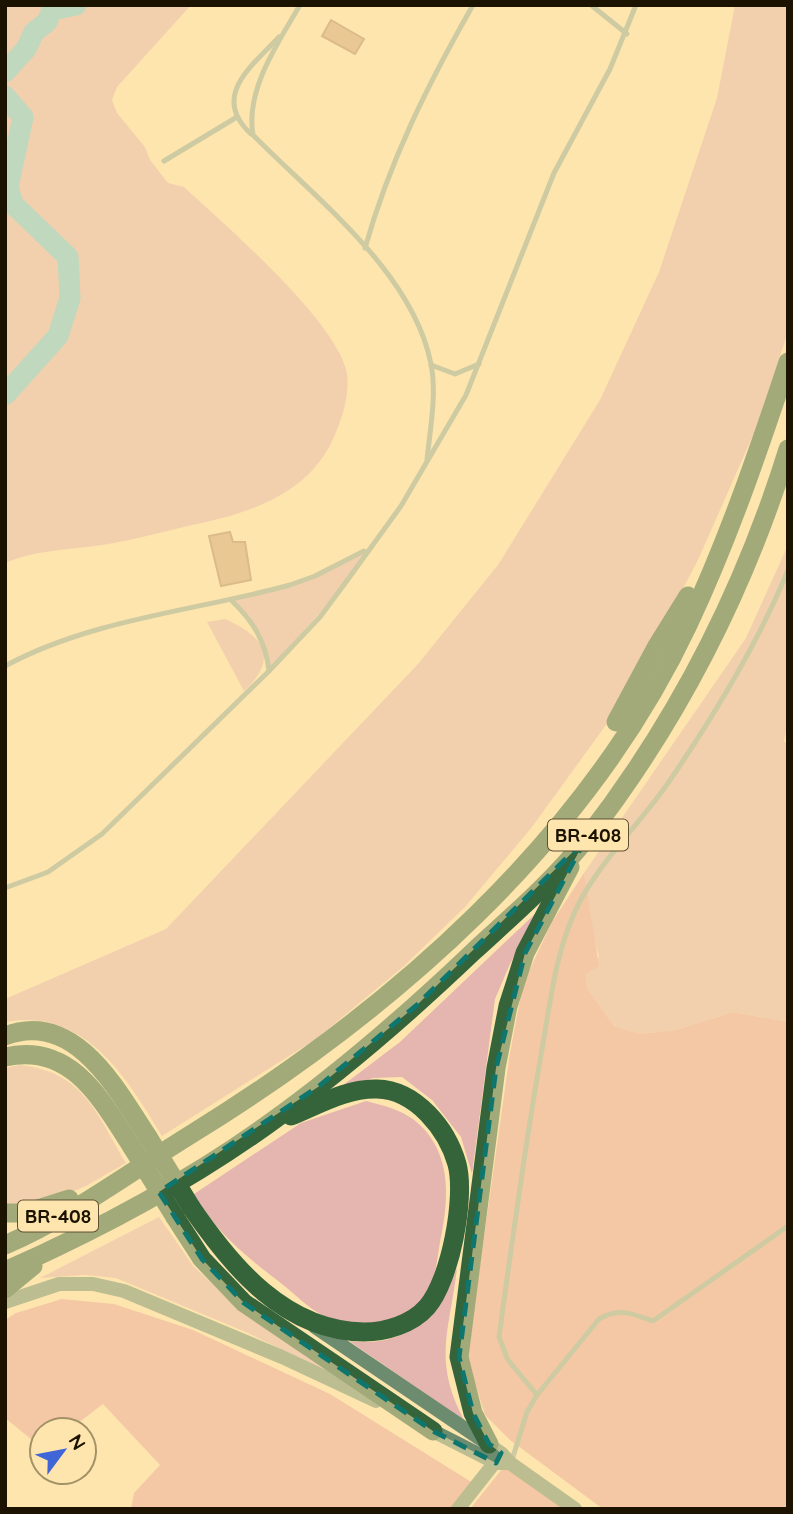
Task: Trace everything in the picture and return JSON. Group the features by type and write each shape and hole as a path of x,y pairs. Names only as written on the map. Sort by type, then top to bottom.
{"highway":[{"name":"BR-408","path":"5,1245 110,1185 243,1102 403,983 501,890 541,843 629,701 657,646 681,611 758,450 788,362"},
{"name":"BR-408","path":"5,1271 129,1210 265,1127 417,1005 518,910 585,840 667,722 715,637 764,524 788,449"},
{"path":"499,1456 473,1413 459,1357 496,1068 508,1006 525,953 585,840"},
{"path":"5,1035 30,1031 59,1037 90,1056 183,1212 202,1259 244,1303 433,1431"},
{"path":"5,1057 19,1054 48,1056 73,1068 140,1142"},
{"path":"183,1212 241,1272 305,1320 347,1332 377,1332 406,1323 426,1308 440,1287 449,1256 460,1193 457,1165 444,1135 426,1111 403,1095 377,1088 348,1093 265,1127"},
{"path":"5,1213 25,1213 110,1185"},
{"path":"5,1289 56,1248"}],"street":[{"path":"5,1302 59,1284 93,1284 124,1291 326,1377 433,1431 499,1456"},
{"path":"305,1320 575,1509"},
{"path":"458,1509 499,1456"}],"lane":[{"path":"253,135 250,115 254,99 284,32 300,5"},
{"path":"365,247 394,157 412,115 473,5"},
{"path":"591,5 627,34"},
{"path":"5,888 48,872 102,834 269,671 327,608 367,549 401,506 466,395 554,173 627,34 636,5"},
{"path":"284,32 240,79 234,91 237,117 365,247 405,298 418,324 431,365 433,397 427,462"},
{"path":"164,161 237,117"},
{"path":"431,365 455,374 479,364"},
{"path":"5,666 43,647 83,633 232,601 316,576 367,549"},
{"path":"537,1395 508,1360 499,1337 529,1121 559,950 581,900 623,839 665,788 731,683 768,620 788,570"},
{"path":"232,601 254,625 264,647 269,671"},
{"path":"499,1456 517,1450 527,1412 537,1395 599,1319 610,1312 623,1311 653,1321 788,1226"}],"highlighted area":[{"path":"585,840 525,953 496,1068 459,1357 473,1413 489,1444 501,1453 496,1463 433,1431 244,1303 202,1259 159,1192 318,1087 417,1005"}],"shaded area":[{"path":"5,5 191,5 117,87 112,100 117,113 145,147 150,160 168,183 184,187 278,275 324,328 339,353 347,374 347,391 344,409 332,441 321,460 307,475 273,499 234,515 114,543 59,550 5,563"},
{"path":"735,5 788,5 788,332 754,433 698,560 624,700 532,827 465,907 403,967 316,1039 162,1136 118,1070 100,1052 81,1036 58,1025 33,1020 5,1022 5,999 166,929 418,664 498,565 600,400 659,272 717,98"},
{"path":"788,545 788,722 784,741 788,745 788,1022 733,1012 676,1030 640,1034 614,1026 587,988 586,974 599,957 591,929 584,873 746,638"},
{"path":"367,549 335,596 269,671 254,625 232,601 315,576"},
{"path":"225,619 250,633 263,649 261,668 244,691 207,622"},
{"path":"584,873 599,966 586,974 587,988 614,1026 640,1034 676,1030 733,1012 788,1022 788,1509 603,1509 510,1440 485,1415 467,1357 510,1053 523,984 552,922"},
{"path":"538,911 495,999 472,1174 461,1137 432,1100 402,1077 373,1078 330,1095 400,1042"},
{"path":"20,1065 42,1069 74,1086 96,1112 126,1163 86,1186 33,1208 5,1207 5,1068"},
{"path":"366,1101 403,1113 422,1127 439,1153 446,1182 446,1197 435,1272 425,1298 403,1317 379,1325 365,1326 352,1325 324,1316 308,1305 233,1244 212,1221 194,1194 301,1123"},
{"path":"159,1217 194,1267 247,1315 338,1377 248,1333 116,1278 85,1275 40,1278"},
{"path":"457,1268 446,1362 448,1380 464,1420 349,1341 387,1340 417,1326 440,1301"},
{"path":"62,1299 114,1304 193,1330 330,1394 473,1483 453,1509 131,1509 134,1493 160,1465 103,1404 87,1416 28,1416 28,1437 5,1418 5,1320 16,1313"},
{"path":"506,1464 571,1509 470,1509"}],"building":[{"path":"331,20 364,39 355,54 322,36"},
{"path":"230,532 233,542 245,542 251,580 221,586 209,536"}],"waterway":[{"path":"5,72 26,49 34,32 47,22 52,10 76,5"},
{"path":"5,96 23,117 8,187 13,204 68,257 70,298 58,336 5,395"}]}
